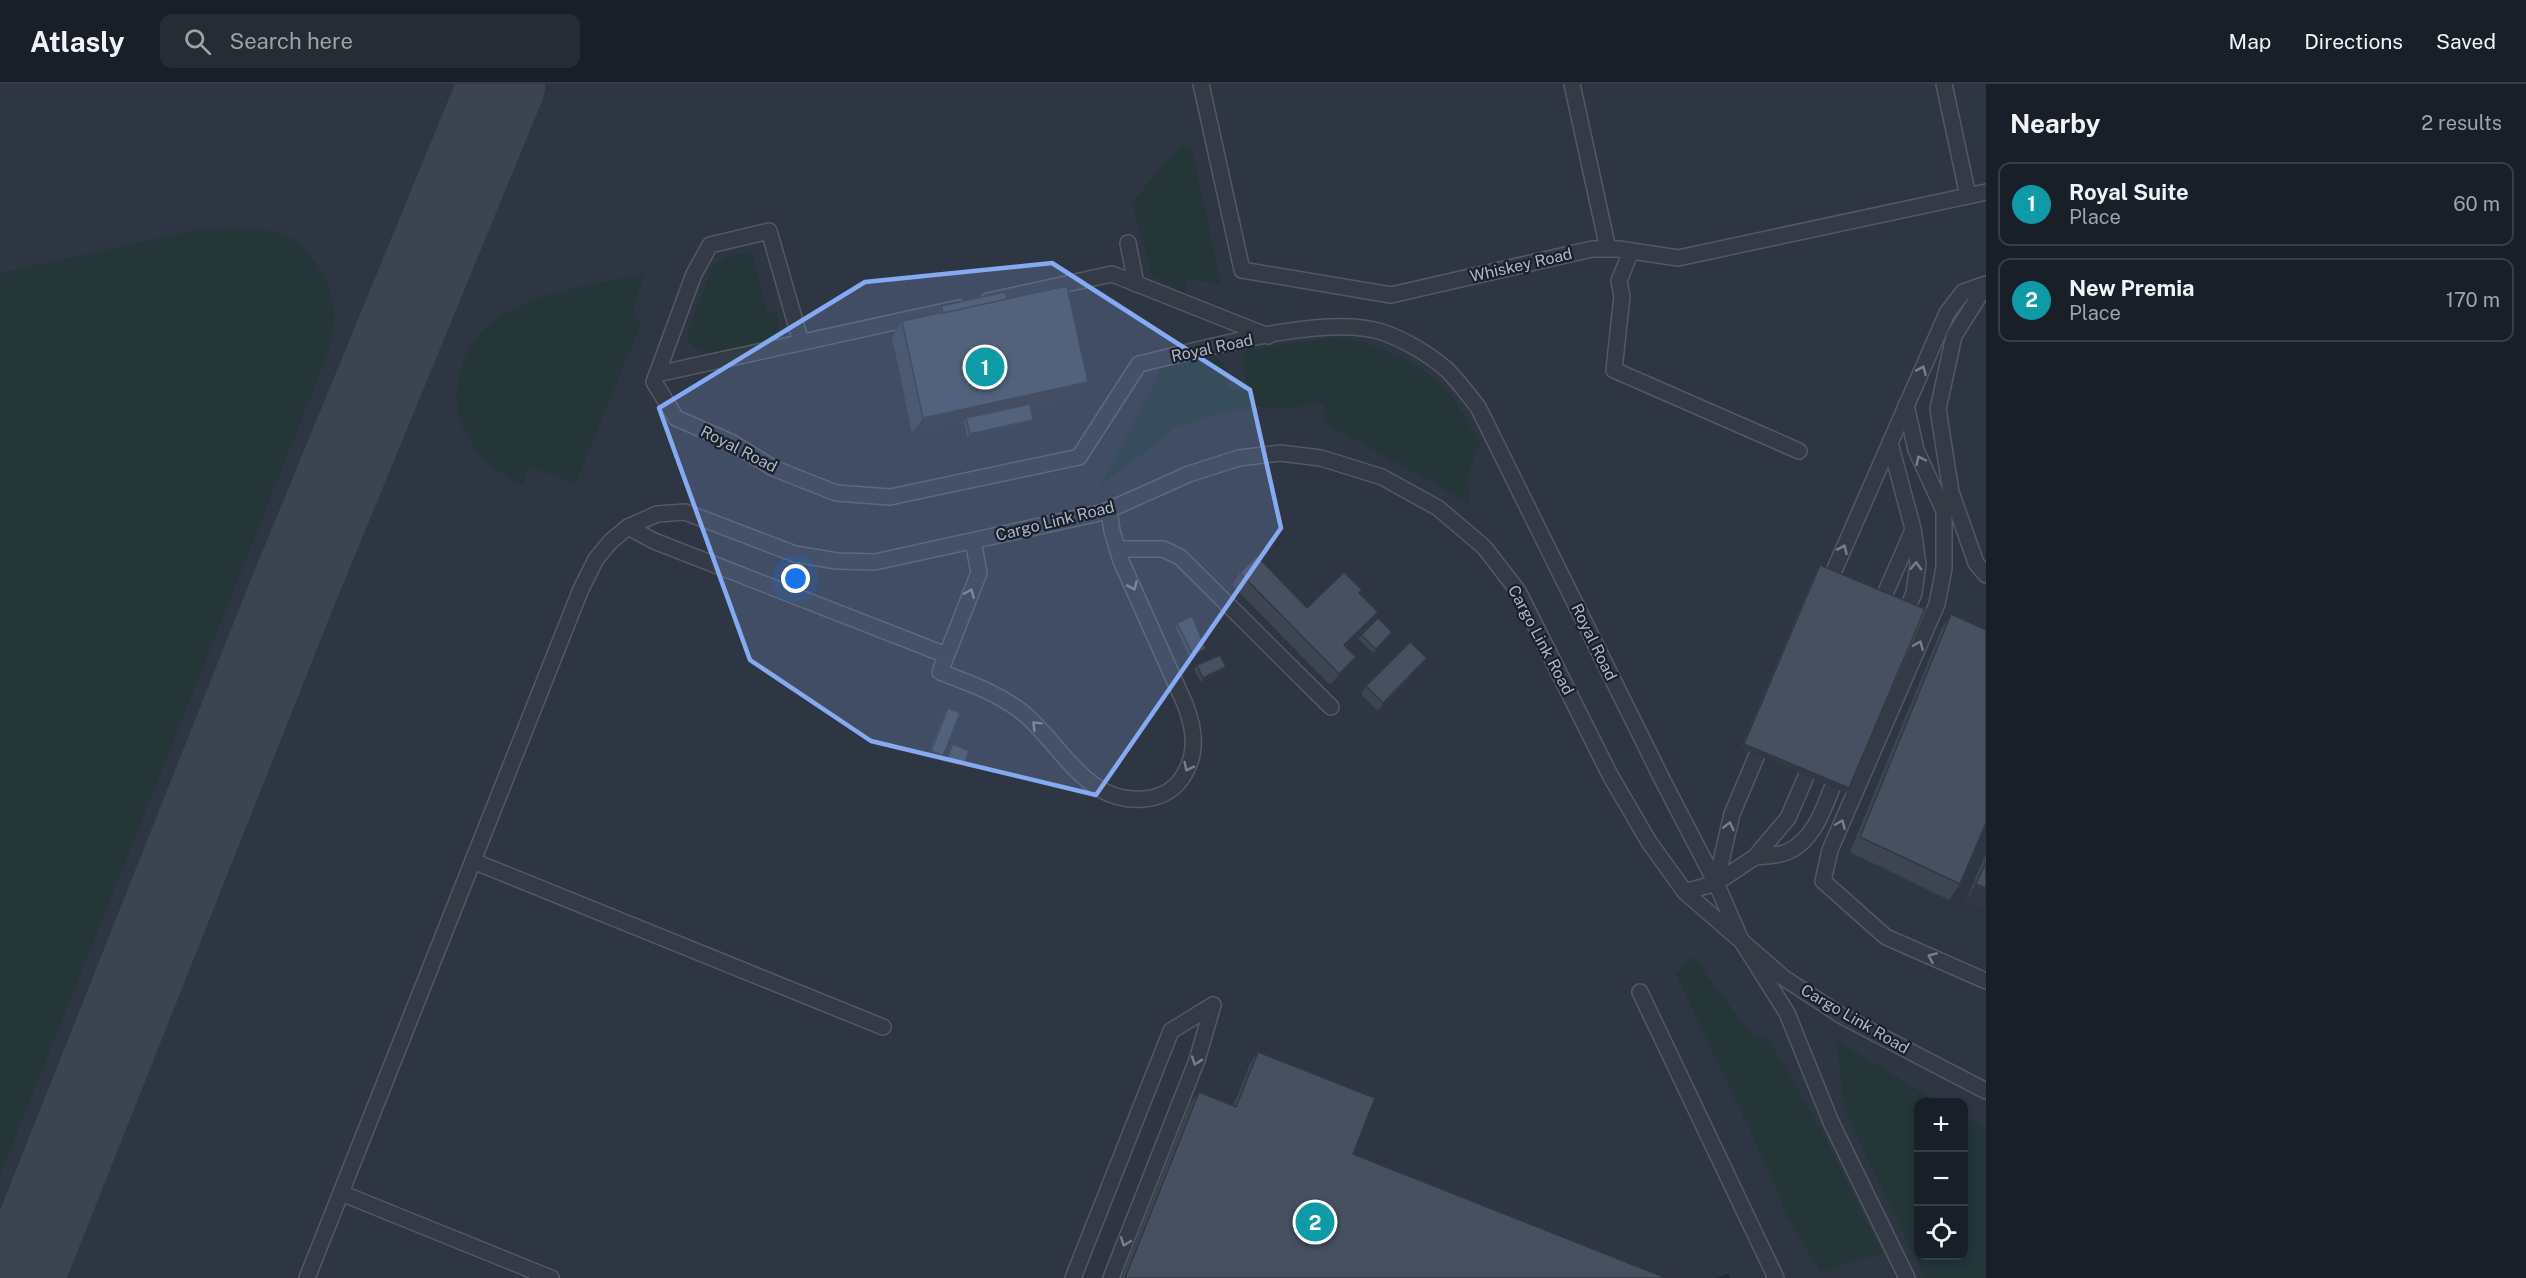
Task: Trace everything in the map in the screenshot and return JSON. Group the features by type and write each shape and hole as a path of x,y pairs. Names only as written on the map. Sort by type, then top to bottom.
{"lane":[{"name":"Whiskey Road","path":"1201,84 1242,270 1391,296 1592,249 1631,251 1678,258 1986,192"},
{"path":"1572,84 1608,249"},
{"path":"1944,84 1968,196"},
{"path":"657,374 694,274 710,245 769,231 801,342"},
{"path":"1128,243 1136,284"},
{"path":"1631,251 1619,281 1622,296 1614,370 1799,451"},
{"path":"657,374 1112,274 1268,336"},
{"path":"1822,600 1947,313 1963,292 1986,284"},
{"path":"1986,284 1954,336 1938,409 1951,492 1976,563 1986,575"},
{"name":"Royal Road","path":"657,374 654,382 676,418 731,442 773,468 836,493 890,497 1079,457 1139,364 1268,336 1346,325 1383,332 1416,349 1446,369 1478,407 1652,760 1716,883 1741,940 1786,1013 1831,1122 1907,1278"},
{"path":"1906,405 1916,450 1944,511 1944,568 1937,604 1830,850 1822,880 1886,937 1986,981"},
{"path":"1890,443 1913,529 1918,564 1914,593 1895,636"},
{"name":"Cargo Link Road","path":"307,1278 581,589 596,559 611,541 628,527 657,514 685,513 795,554 837,561 874,562 1109,510 1189,474 1239,458 1280,453 1321,458 1382,477 1438,508 1484,547 1518,591 1610,775 1649,842 1686,892 1784,978 1842,1016 1986,1090"},
{"path":"973,541 979,573 940,672 991,691 1013,706 1033,722 1089,782 1105,792 1136,800 1152,798 1167,793 1178,783 1190,763 1194,748 1193,729 1185,704 1118,549 1109,510"},
{"path":"628,527 654,541 946,655"},
{"path":"1871,625 1913,529"},
{"path":"1118,549 1150,547 1172,551 1331,707"},
{"path":"1716,883 1732,814 1772,717"},
{"path":"1686,892 1716,883 1755,857 1788,818 1821,743"},
{"path":"1755,857 1785,853 1800,845 1814,829 1845,754"},
{"path":"473,861 883,1027"},
{"path":"1640,992 1776,1278"},
{"path":"1073,1278 1172,1031 1213,1005 1197,1060 1111,1278"},
{"path":"341,1193 551,1278"}],"highlighted area":[{"path":"1052,263 1250,390 1281,528 1096,795 871,741 750,660 659,408 865,282"}],"shaded area":[{"path":"0,84 1986,84 1986,1278 1730,1278 1728,1274 1714,1278 0,1278"},
{"path":"1181,145 1192,148 1221,284 1186,279 1186,295 1152,276 1132,202"},
{"path":"241,227 271,232 293,239 302,246 319,268 326,280 333,303 333,327 328,353 0,1176 0,273 200,229"},
{"path":"747,253 753,256 767,313 777,312 781,339 708,353 695,348 688,340 689,330 713,265 728,256"},
{"path":"644,274 633,308 641,324 575,484 529,466 522,485 491,466 468,438 458,410 459,378 473,342 491,323 513,309 538,298 565,290"},
{"path":"1346,337 1393,353 1422,369 1435,379 1457,404 1480,445 1467,475 1470,504 1324,422 1325,406 1316,402 1291,409 1258,407 1220,413 1178,426 1100,486 1162,368 1213,354 1226,366 1229,389 1246,390 1243,351"},
{"path":"1693,957 1751,1034 1757,1039 1766,1034 1821,1129 1882,1253 1820,1272 1784,1210 1774,1182 1676,974"},
{"path":"1836,1040 1931,1098 1914,1098 1914,1255 1845,1112"},
{"path":"1968,1118 1986,1128 1986,1278 1925,1278 1916,1260 1968,1260"}],"building":[{"path":"1067,286 1088,382 923,418 902,321"},
{"path":"1005,292 1007,299 943,313 941,306"},
{"path":"1030,404 1033,420 970,434 966,418"},
{"path":"1257,556 1307,608 1344,572 1362,590 1359,593 1378,612 1344,645 1356,657 1339,674 1240,573"},
{"path":"1820,565 1925,609 1849,788 1744,744"},
{"path":"1951,614 1986,630 1986,823 1960,884 1860,837"},
{"path":"1192,616 1206,649 1193,655 1177,623"},
{"path":"1378,618 1392,632 1376,649 1361,635"},
{"path":"1410,642 1427,658 1383,703 1366,686"},
{"path":"1220,655 1226,667 1203,678 1197,665"},
{"path":"948,708 960,713 943,756 931,751"},
{"path":"953,744 969,751 964,765 947,758"},
{"path":"1986,862 1986,888 1976,884"},
{"path":"1258,1052 1375,1098 1353,1154 1666,1278 1125,1278 1199,1092 1236,1107"}],"taxiway":[{"path":"20,1278 292,594 502,84"}],"place":[{"name":"Royal Suite","path":"985,367"},
{"name":"New Premia","path":"1315,1222"}]}
